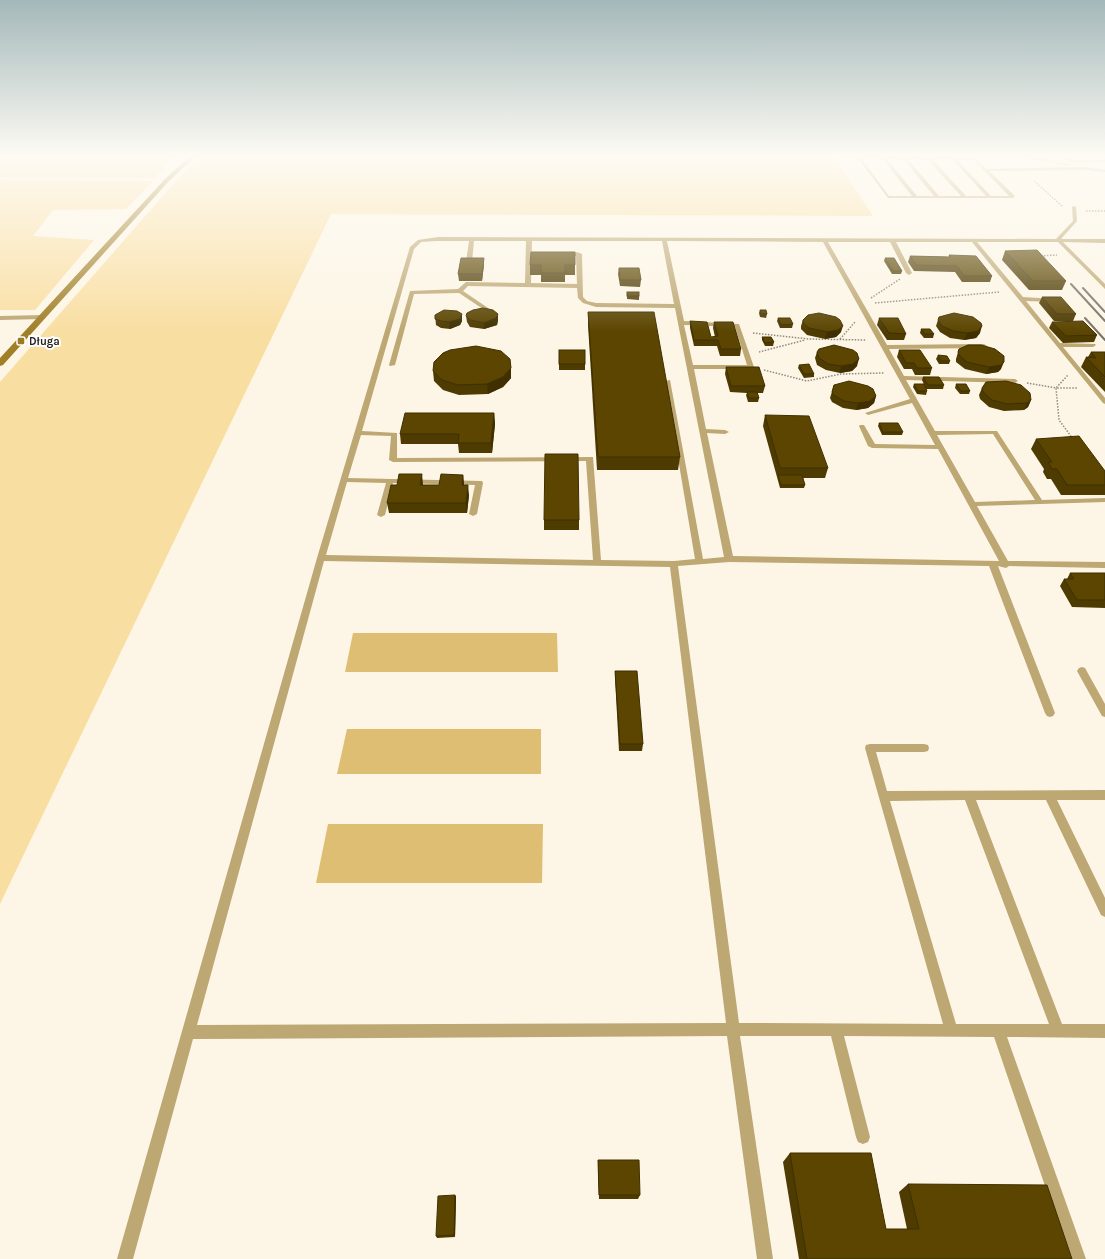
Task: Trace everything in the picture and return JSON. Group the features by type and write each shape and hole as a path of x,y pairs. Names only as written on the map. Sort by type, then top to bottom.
{"main road":[{"path":"0,364 136,215"}],"lane":[{"path":"1058,240 1075,221 1074,215"},
{"path":"125,1259 190,1032 321,558 412,248 420,241 438,239 1105,241"},
{"path":"469,262 472,239"},
{"path":"528,285 529,239"},
{"path":"664,239 728,559"},
{"path":"825,240 1006,565"},
{"path":"892,240 909,273"},
{"path":"973,240 1105,402"},
{"path":"1058,240 1105,287"},
{"path":"528,254 536,254"},
{"path":"558,254 580,254 580,297 585,302 596,305 677,306"},
{"path":"460,291 466,284 580,286"},
{"path":"392,365 412,292 460,291 488,310"},
{"path":"1021,299 1059,300"},
{"path":"616,305 617,312"},
{"path":"644,305 644,312"},
{"path":"0,318 43,317"},
{"path":"681,323 737,325 751,367 689,366"},
{"path":"1059,345 1093,345"},
{"path":"885,347 984,346"},
{"path":"900,375 1015,381"},
{"path":"668,381 698,561"},
{"path":"868,412 914,400"},
{"path":"862,426 872,446 941,447"},
{"path":"703,431 725,432"},
{"path":"932,433 995,432 1040,502"},
{"path":"358,433 395,434 393,460 590,459 597,562"},
{"path":"344,480 479,483 473,514"},
{"path":"381,515 390,481"},
{"path":"973,504 1105,500"},
{"path":"321,558 674,564 728,559 993,565 1105,565"},
{"path":"674,564 733,1029 765,1259"},
{"path":"993,565 1050,713"},
{"path":"1082,671 1105,712"},
{"path":"924,748 870,748 951,1030"},
{"path":"1049,795 1105,912"},
{"path":"883,796 1105,795"},
{"path":"969,796 1058,1031"},
{"path":"190,1032 733,1029 1105,1031"},
{"path":"836,1030 863,1137"},
{"path":"998,1030 1078,1259"}],"path":[{"path":"861,305 909,273"},
{"path":"861,305 1014,291"},
{"path":"840,340 865,312"},
{"path":"739,330 780,338"},
{"path":"773,338 881,340"},
{"path":"747,355 808,339"},
{"path":"1076,366 1056,388 1059,420 1078,444"},
{"path":"751,367 807,381 841,374 900,375"},
{"path":"1015,381 1056,388 1094,388"}],"shaded area":[{"path":"0,215 49,215 33,236 94,240 35,310 0,310"},
{"path":"146,215 331,215 0,904 0,382"},
{"path":"535,215 872,215 873,216"},
{"path":"353,633 557,633 558,672 345,672"},
{"path":"347,729 541,729 541,774 337,774"},
{"path":"328,824 543,824 542,883 316,883"}],"building":[{"path":"1037,250 1066,281 1033,281 1005,251"},
{"path":"531,252 575,252 575,265 565,265 565,273 541,273 541,265 530,265"},
{"path":"949,255 976,256 992,276 964,276 957,266 916,265 910,256 950,257"},
{"path":"461,258 484,258 482,274 458,274"},
{"path":"885,258 894,258 902,271 893,271"},
{"path":"619,268 639,268 641,280 620,280"},
{"path":"627,292 639,292 639,296 627,296"},
{"path":"1042,297 1061,297 1076,314 1057,314"},
{"path":"483,308 493,310 498,314 496,318 484,323 470,320 466,316 467,313 473,310"},
{"path":"444,310 457,311 462,314 460,319 449,322 435,319 435,315"},
{"path":"760,310 766,310 767,314 761,314"},
{"path":"588,312 654,312 680,457 598,457"},
{"path":"819,313 836,317 840,320 843,326 838,330 827,332 809,328 803,323 803,320 808,315"},
{"path":"954,313 973,317 981,323 982,326 978,331 967,333 953,331 942,326 938,320 939,317"},
{"path":"778,318 790,318 793,324 781,325"},
{"path":"879,318 898,318 906,334 889,333"},
{"path":"690,321 707,322 711,337 718,336 714,322 733,322 741,349 721,349 718,340 694,340"},
{"path":"1083,321 1097,335 1066,336 1052,322"},
{"path":"921,329 930,329 934,334 925,334"},
{"path":"762,337 771,337 774,342 765,343"},
{"path":"834,345 853,350 857,353 859,359 853,364 841,366 828,364 819,358 817,352 819,349"},
{"path":"968,345 981,345 995,349 1004,356 1004,362 1001,365 989,367 967,362 959,355 958,352 959,349"},
{"path":"476,346 501,351 510,359 511,368 503,377 487,384 458,385 442,380 433,371 434,362 443,353 450,350"},
{"path":"559,350 585,350 585,364 559,364"},
{"path":"899,350 920,350 932,368 917,368 914,363 906,363"},
{"path":"1091,352 1105,352 1105,377 1086,357 1096,358"},
{"path":"938,355 947,356 950,361 941,361"},
{"path":"809,364 814,374 804,374 799,365"},
{"path":"726,367 759,367 765,386 731,386"},
{"path":"923,377 939,377 944,385 928,385"},
{"path":"849,381 868,386 873,389 876,396 870,401 858,403 844,401 834,395 832,392 834,385"},
{"path":"1006,381 1021,385 1030,393 1031,400 1027,403 1007,404 992,400 983,392 982,388 986,382"},
{"path":"914,384 924,384 927,391 918,391"},
{"path":"956,384 966,384 970,391 961,391"},
{"path":"747,392 757,392 759,398 749,398"},
{"path":"405,413 494,413 491,443 458,443 459,434 400,434"},
{"path":"765,415 809,416 828,468 780,468"},
{"path":"879,423 898,423 903,432 883,432"},
{"path":"1079,436 1105,471 1105,485 1067,485 1057,469 1052,469 1048,462 1052,462 1036,439"},
{"path":"545,454 578,454 579,520 544,520"},
{"path":"399,474 422,474 420,485 439,485 441,474 463,475 462,485 468,485 466,503 387,503 391,485 397,485"},
{"path":"778,475 802,475 805,485 781,485"},
{"path":"1070,573 1105,573 1105,600 1077,600 1064,579 1074,579"},
{"path":"615,671 637,671 643,744 620,744"},
{"path":"790,1153 871,1153 886,1229 919,1229 908,1184 1047,1185 1072,1259 807,1259"},
{"path":"598,1160 639,1160 640,1195 599,1195"},
{"path":"455,1195 454,1235 436,1236 438,1196"}],"railway":[{"path":"1071,284 1105,321"},
{"path":"1083,288 1105,312"},
{"path":"1085,318 1105,340"}],"place":[{"name":"Długa","path":"21,341"}]}
